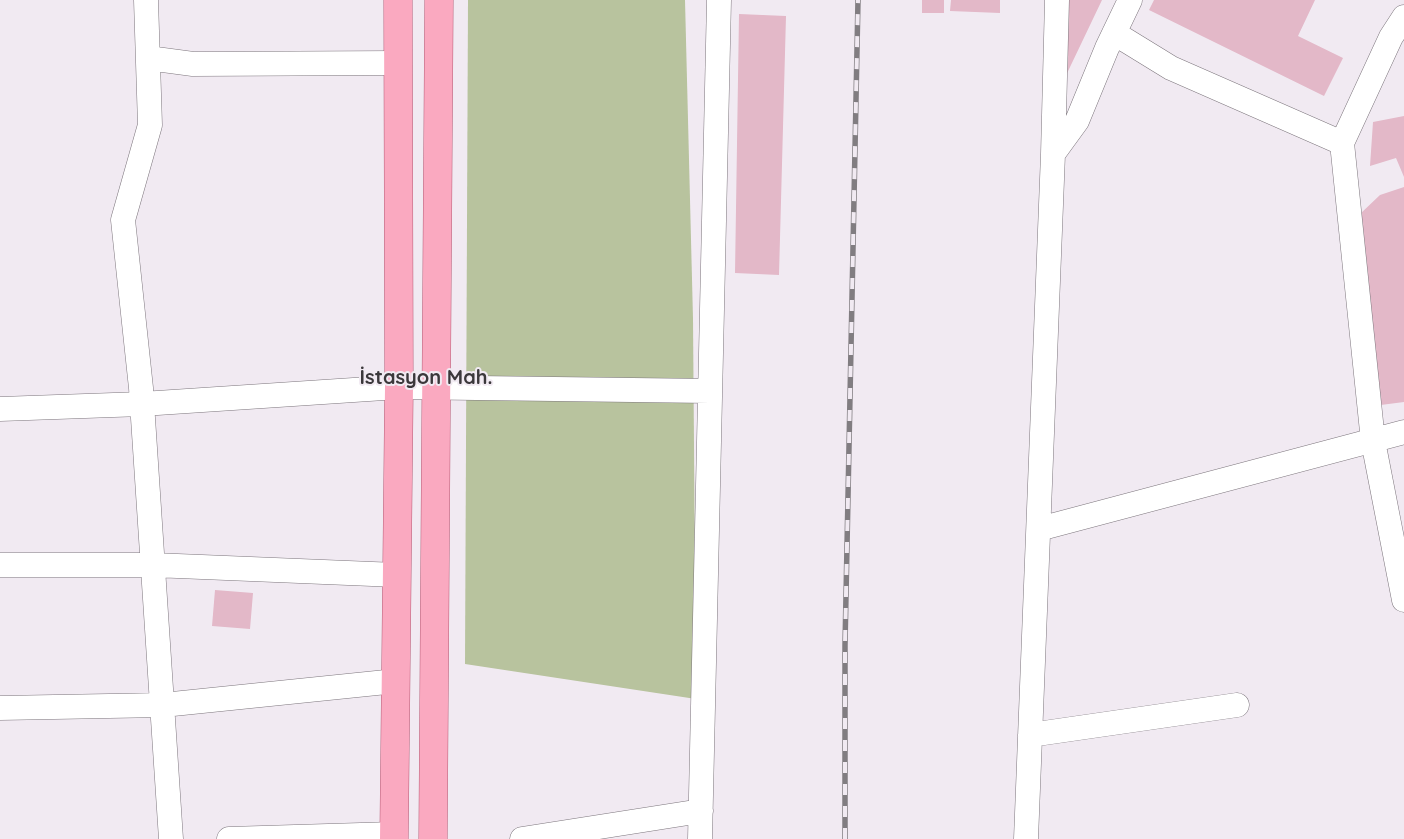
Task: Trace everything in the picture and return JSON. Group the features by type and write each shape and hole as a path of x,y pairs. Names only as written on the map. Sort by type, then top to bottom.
{"main road":[{"path":"394,836 399,387 398,0"},
{"path":"433,839 439,0"}],"street":[{"path":"146,0 150,125 123,220 142,404 171,839"},
{"path":"700,839 719,0"},
{"path":"1026,839 1053,154 1057,0"},
{"path":"1053,154 1078,121 1114,33 1130,0"},
{"path":"1404,17 1391,36 1342,143 1373,441 1404,600"},
{"path":"1114,33 1172,68 1342,143"},
{"path":"148,58 193,64 398,63"},
{"path":"0,409 142,404 399,387 710,391"},
{"path":"1038,529 1404,432"},
{"path":"0,566 153,564 397,574"},
{"path":"0,708 162,705 396,681"},
{"path":"1030,735 1237,705"},
{"path":"522,839 546,837 701,811"},
{"path":"229,839 394,836"}],"green space":[{"path":"468,0 685,0 693,319 696,699 465,664"}],"building":[{"path":"922,0 944,0 944,13 922,13"},
{"path":"951,0 1000,0 1000,13 950,11"},
{"path":"1064,0 1102,0 1060,88"},
{"path":"1154,0 1315,0 1298,36 1343,58 1324,96 1149,10"},
{"path":"739,14 786,16 779,275 735,273"},
{"path":"1404,116 1404,177 1396,158 1370,166 1373,122"},
{"path":"1404,187 1404,402 1373,406 1360,214 1380,195"},
{"path":"215,590 253,593 250,629 212,626"}],"railway":[{"path":"845,839 845,645 858,0"}],"district":[{"name":"İstasyon Mah.","path":"426,378"}]}
